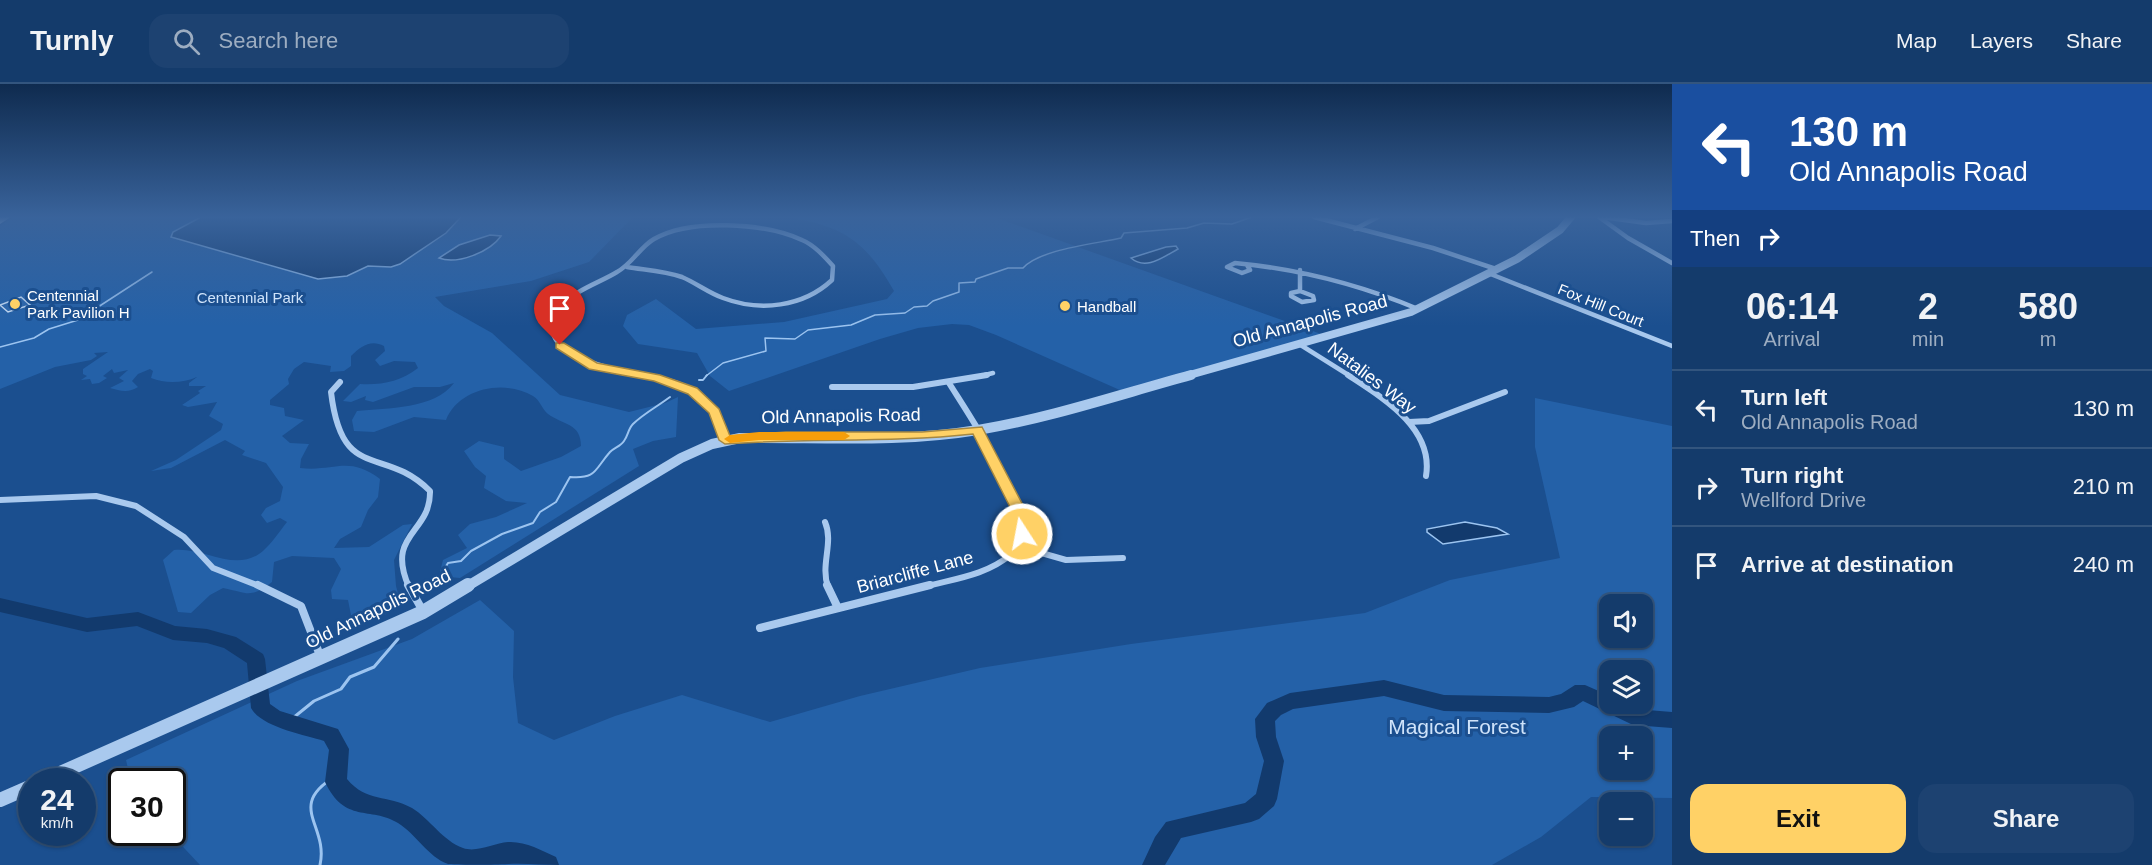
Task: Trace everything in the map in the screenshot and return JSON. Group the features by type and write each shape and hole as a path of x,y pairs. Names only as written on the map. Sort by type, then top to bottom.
{"street":[{"path":"640,253 627,267 568,300 558,311 556,338 560,345 593,366 656,378 692,391 715,411 725,440"},
{"path":"627,267 679,276 721,297 760,305 789,302 811,296 826,287 834,273 827,259 820,253"},
{"name":"Fox Hill Court","path":"1447,253 1672,346"},
{"name":"Old Annapolis Road","path":"72,768 423,612 681,458 725,440 786,436 922,436 978,430 1034,418 1364,328 1419,310 1524,253"},
{"path":"1655,253 1672,263"},
{"path":"1246,265 1300,270 1359,285 1419,310"},
{"path":"1300,270 1298,284 1300,291"},
{"path":"1300,291 1313,296 1314,300 1302,302 1291,296 1291,293 1300,291"},
{"name":"Natalies Way","path":"1299,344 1362,386 1408,422 1427,452 1426,476"},
{"path":"832,387 902,389 949,383 993,373"},
{"path":"339,382 331,392 342,443 355,454 416,480 430,492 430,508 403,545 400,556 407,581 423,612"},
{"path":"949,383 978,430 1017,507 1022,534 1017,546 1066,560 1123,558"},
{"path":"1408,422 1436,418 1505,392"},
{"path":"0,501 89,496 111,497 136,506 184,537 213,568 277,592 301,606 321,658"},
{"path":"825,522 830,536 824,568 826,580 838,608"},
{"name":"Briarcliffe Lane","path":"760,628 974,574 1001,562 1017,546"},
{"path":"0,801 18,793"}],"green space":[{"name":"Centennial Park","path":"0,253 597,253 589,262 531,281 435,297 444,306 492,333 560,395 629,412 665,403 678,397 676,437 653,441 633,449 639,466 460,578 439,576 443,560 467,548 458,535 470,524 496,517 527,503 506,501 484,488 486,476 475,467 464,451 479,441 504,447 504,459 521,471 561,457 581,446 575,429 548,414 533,396 509,388 496,388 472,394 461,400 446,420 414,417 374,432 354,431 352,420 357,411 410,406 435,398 446,392 454,383 440,387 414,387 373,402 365,400 366,396 351,402 343,401 360,384 390,382 418,368 415,362 394,361 380,366 375,360 385,351 384,346 375,343 370,343 355,352 351,356 351,366 344,371 330,372 331,366 304,362 294,369 288,379 289,384 270,400 270,405 284,408 285,416 304,420 282,436 290,443 309,444 301,459 300,468 350,466 369,472 380,479 378,497 368,510 361,527 340,539 334,548 369,547 403,525 412,524 394,560 400,601 382,616 359,621 351,615 348,600 332,599 331,590 341,569 334,558 292,556 274,562 272,582 258,591 244,593 223,588 210,595 191,613 178,612 163,560 174,550 242,560 263,551 287,522 280,518 267,523 261,515 266,508 280,501 283,487 266,463 242,455 245,451 225,440 171,468 151,471 176,460 221,430 223,424 209,416 217,402 188,407 182,405 206,386 189,386 189,383 197,377 186,381 168,382 151,378 153,371 150,369 138,374 132,381 138,387 124,391 110,388 124,381 119,378 128,370 114,373 112,369 103,376 107,378 99,383 92,384 90,379 81,380 87,376 83,374 83,369 108,352 94,353 97,356 91,360 55,367 0,389"},
{"path":"867,253 1096,253 1324,335 1122,391 996,335 969,325 952,324 918,328 880,339 729,391 710,376 697,353 638,344 623,326 627,315 656,299 696,329 784,322 887,299 894,291"},
{"name":"Magical Forest","path":"1535,398 1672,426 1672,798 1653,798 1653,792 1599,792 1599,797 1591,797 1541,837 1492,865 200,865 182,846 186,846 186,768 128,768 126,760 297,681 412,639 480,600 514,631 513,677 518,723 554,740 615,716 682,695 770,722 860,696 980,668 1131,644 1365,613 1450,580 1560,558 1535,447"}],"shaded area":[{"path":"229,253 416,253 391,267 368,266 347,276 318,279"},
{"path":"446,253 478,253 455,260 439,258"},
{"path":"1145,253 1170,253 1149,263 1137,262 1131,258"},
{"path":"1465,522 1497,528 1508,534 1443,544 1427,532 1427,529"}],"building":[{"name":"Centennial Park Pavilion H","path":"21,297 30,305 8,312 0,305"}],"waterway":[{"path":"707,376 723,363 766,351 765,338 795,339 808,330 851,325 875,315 905,313 914,307 927,306 933,301 959,292 959,283 975,282 976,279 1008,268 1023,268 1050,253"},
{"path":"0,347 34,338 49,329 78,320 152,272"},
{"path":"699,380 703,380 707,376"},
{"path":"434,585 433,587 448,563 461,561 471,551 502,534 533,523 540,512 556,502 570,477 590,475 594,472 610,452 623,443 633,424 670,397"},
{"path":"0,605 87,625 138,619 173,633 207,636 230,642 256,659 261,708 274,717 331,735 339,749 336,782 354,801 362,805 396,811 414,822 448,852 463,859 475,860 513,853 529,856 548,865"},
{"path":"288,722 314,701 341,689 350,677 374,667 398,639"},
{"path":"1153,865 1163,844 1174,829 1251,812 1266,799 1274,761 1266,737 1265,719 1274,709 1290,701 1384,688 1444,703 1549,705 1567,701 1575,693 1585,693 1633,717 1672,720"},
{"path":"320,865 319,838 311,807 313,797 321,787 336,776"}],"slow traffic":[{"path":"730,439 759,436 844,436"}],"place":[{"name":"Centennial Park Pavilion H","path":"15,304"},
{"name":"Handball","path":"1065,306"}],"route":[{"path":"560,345 593,366 656,378 692,391 715,411 725,440 759,436 922,436 978,430 1017,507 1022,519 1022,534"}]}
